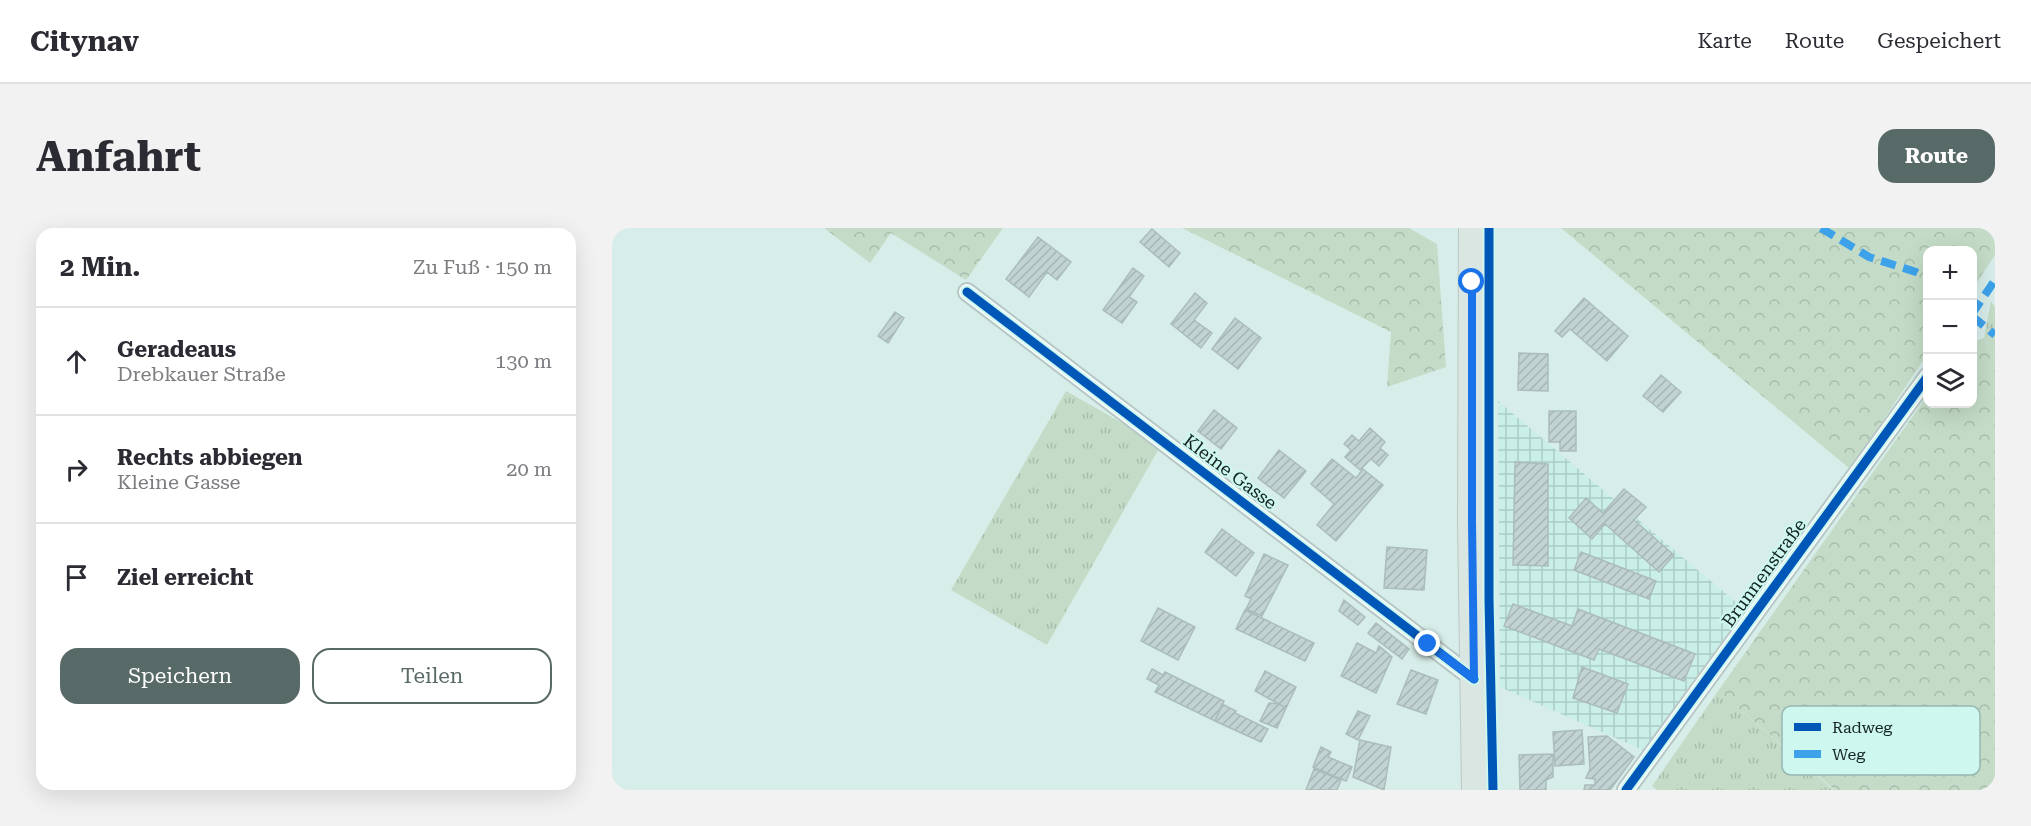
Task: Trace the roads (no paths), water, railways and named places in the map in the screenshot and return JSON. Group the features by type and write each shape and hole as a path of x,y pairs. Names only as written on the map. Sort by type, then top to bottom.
{"main road":[{"path":"1472,228 1474,790"}],"street":[{"name":"Kleine Gasse","path":"967,292 1474,679"},
{"name":"Brunnenstraße","path":"1626,790 1923,383"}]}
